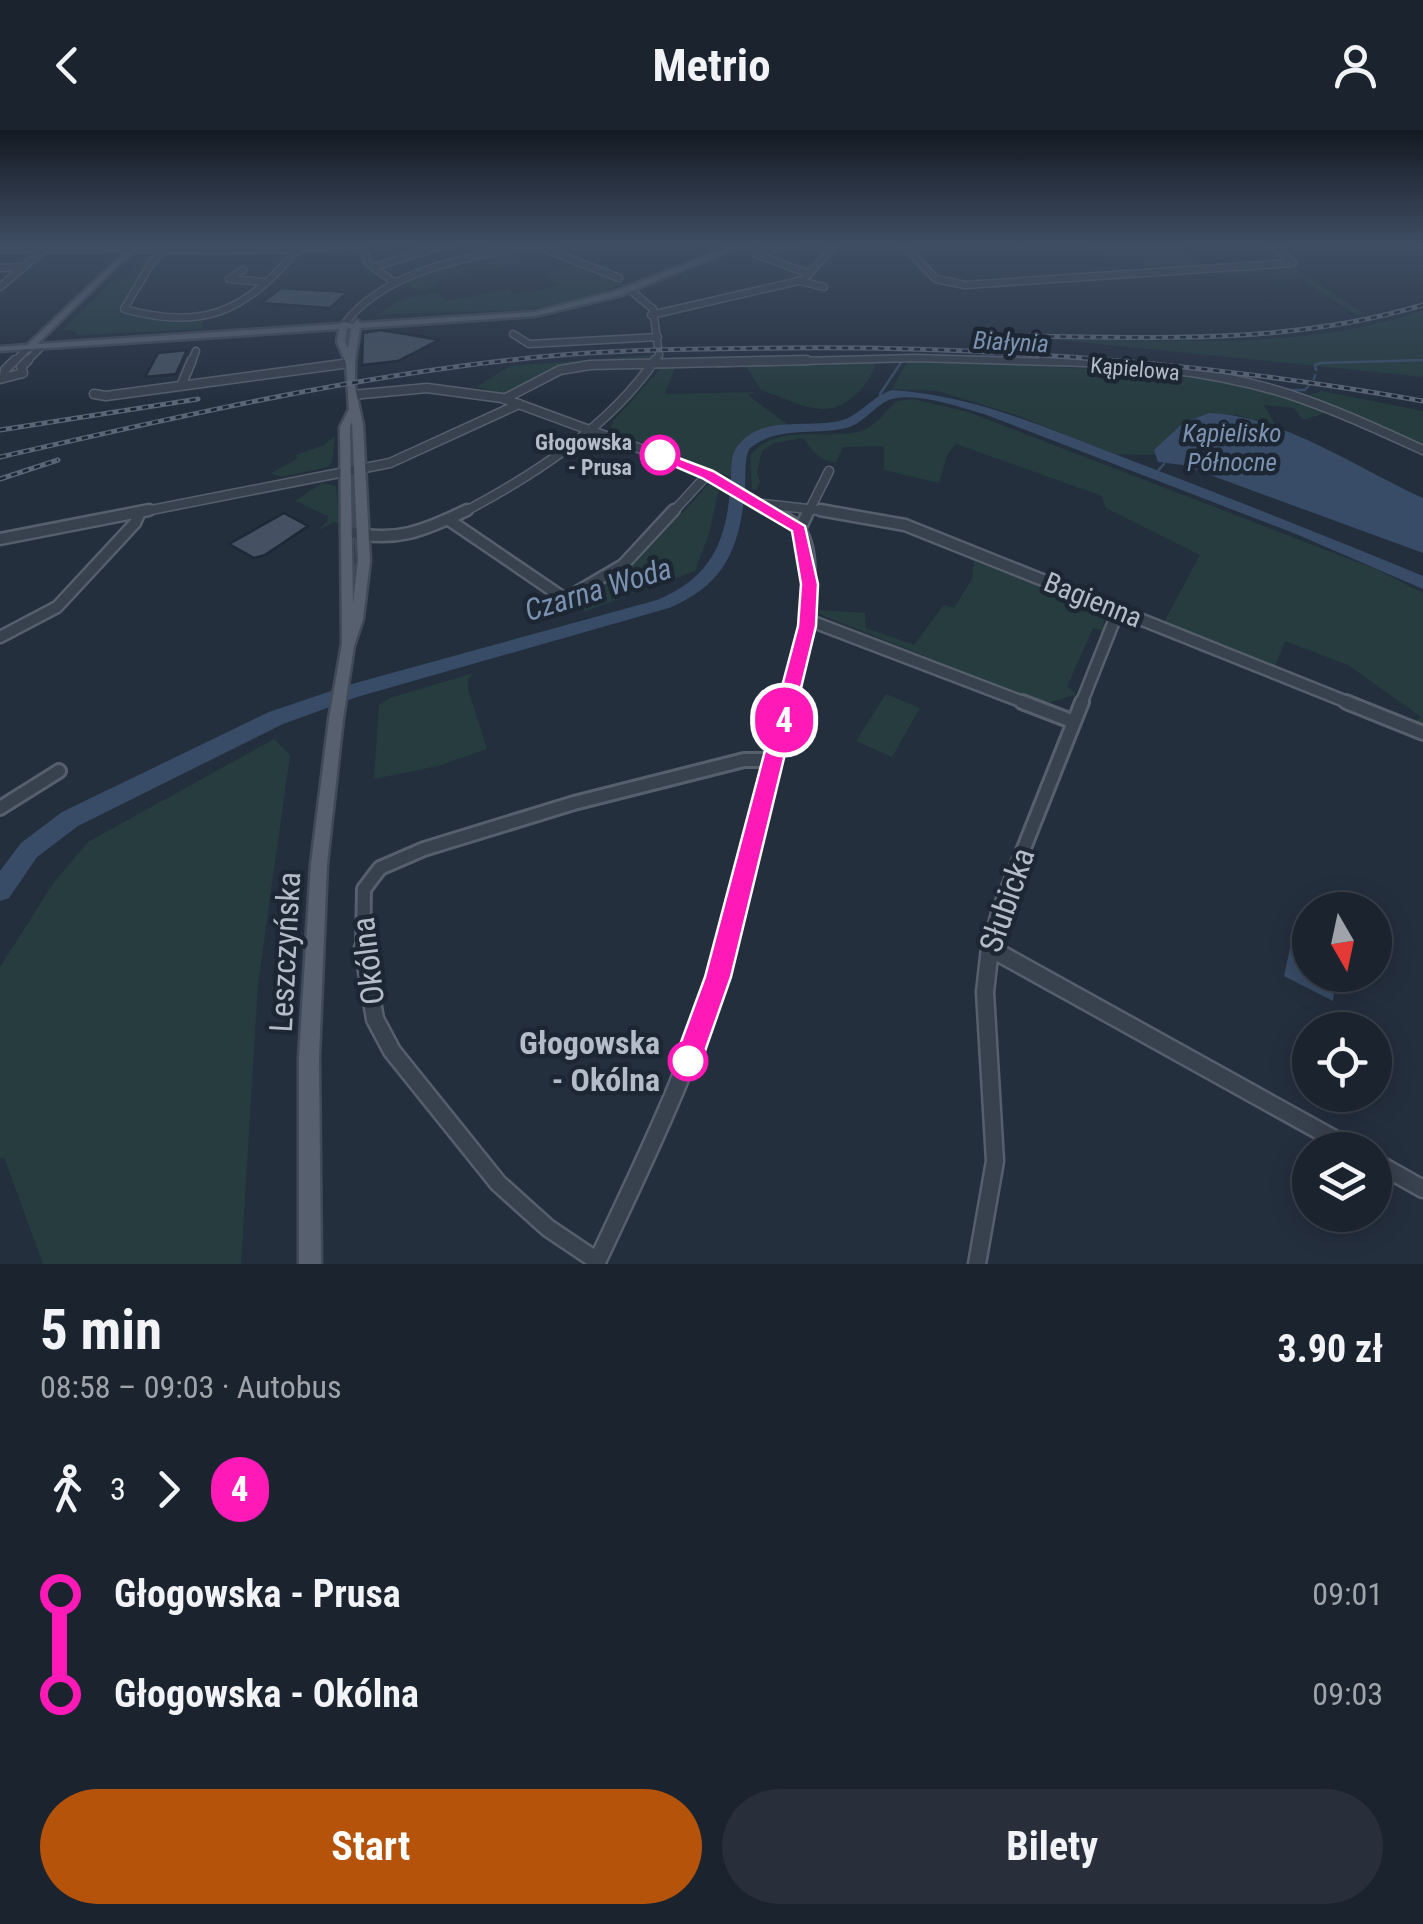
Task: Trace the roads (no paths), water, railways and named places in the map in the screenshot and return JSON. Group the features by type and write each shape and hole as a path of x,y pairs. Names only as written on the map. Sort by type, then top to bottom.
{"main road":[{"path":"29,347 80,298"},
{"path":"44,344 91,298"},
{"path":"44,344 520,316 603,298"},
{"path":"350,363 356,324"},
{"path":"0,349 343,328"},
{"path":"343,328 350,363 352,410"},
{"name":"Leszczyńska","path":"310,1264 312,980 319,864 336,720 348,646 357,619 364,561 358,425 352,410"},
{"name":"Leszczyńska","path":"348,646 344,620 348,554 345,427 352,410"}],"street":[{"path":"129,298 123,308 150,315 213,317 241,298"},
{"path":"343,328 372,298"},
{"path":"631,298 651,315"},
{"path":"346,531 380,536 436,528 593,430 654,365 659,354 650,304 641,298"},
{"path":"651,315 726,298"},
{"path":"356,324 366,302"},
{"path":"513,334 529,344 658,337"},
{"path":"2,378 23,373 20,370 44,344"},
{"path":"2,378 29,347"},
{"path":"182,386 196,351"},
{"name":"Kąpielowa","path":"504,399 565,368 908,358 1073,363 1240,381 1330,409 1423,450"},
{"path":"94,394 350,363"},
{"path":"352,395 420,386 504,399 712,477 800,529"},
{"path":"0,539 402,459 519,404"},
{"path":"596,1262 658,1130 710,1004 808,620 809,574 800,529 830,471"},
{"path":"449,520 565,599 622,566 712,477"},
{"name":"Bagienna","path":"753,501 902,524 1423,733"},
{"path":"0,637 57,607 140,512"},
{"path":"348,554 362,533"},
{"path":"364,561 380,536"},
{"name":"Słubicka","path":"977,1264 988,1218 996,1151 982,1008 988,947 1118,611"},
{"path":"808,620 1074,722"},
{"name":"Okólna","path":"596,1262 498,1183 448,1126 388,1045 375,1020 366,986 360,929 364,887 380,869 396,860 506,823 746,760 775,760"},
{"path":"0,808 59,772"},
{"path":"988,947 1322,1132"},
{"path":"1392,1172 1423,1189"}],"water":[{"name":"Kąpielisko Północne","path":"1209,413 1237,416 1292,433 1423,498 1423,553 1183,465 1158,462 1154,450 1183,423"},
{"path":"1291,944 1292,980 1284,976"},
{"path":"1315,992 1334,992 1333,1001"}],"waterway":[{"name":"Białynia","path":"882,399 880,394 906,355 1040,358"},
{"name":"Białynia","path":"1316,370 1315,365 1321,363 1423,360"},
{"name":"Białynia","path":"1314,379 1315,375"},
{"name":"Białynia","path":"1286,390 1305,390 1312,382"},
{"name":"Czarna Woda","path":"0,890 29,850 70,819 276,718 352,691 663,604 683,595 712,572 728,542 744,446 753,438 777,430 849,423 892,394 937,397 989,411 1302,531 1423,583"},
{"path":"1154,475 1164,464"}],"railway":[{"path":"1024,336 1225,336 1325,327 1423,305"},
{"path":"0,457 258,400 389,377 520,359 619,351 864,348 1025,354 1264,376 1423,401"},
{"path":"0,430 198,399"},
{"path":"0,479 58,460"}],"place":[{"name":"Głogowska - Prusa","path":"660,455"},
{"name":"Głogowska - Okólna","path":"688,1061"}]}
